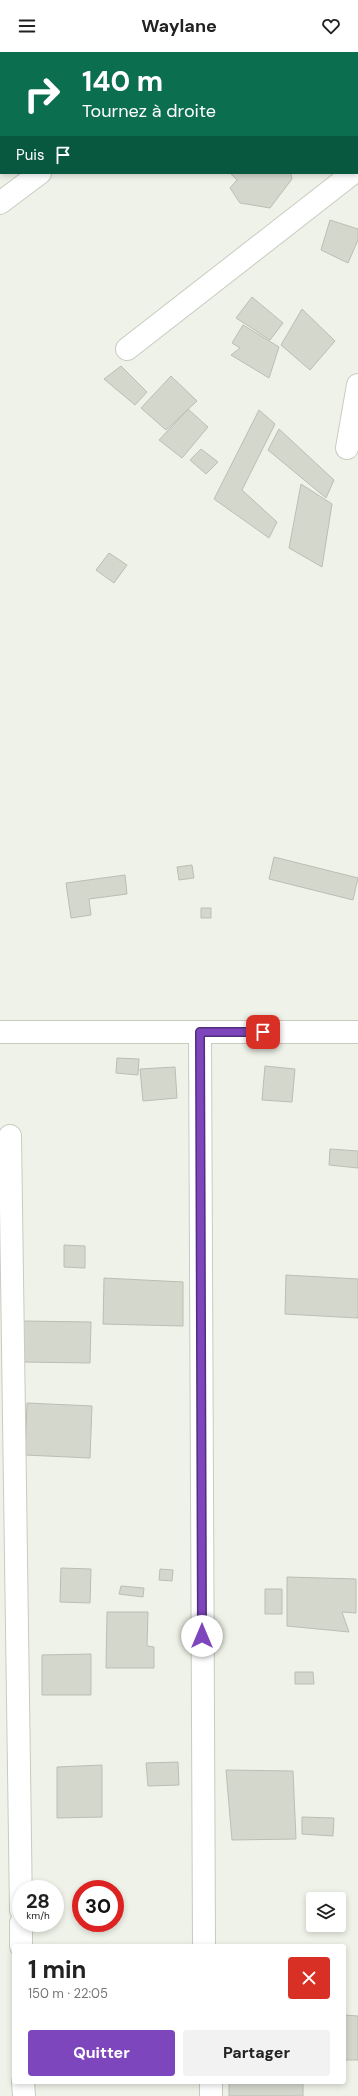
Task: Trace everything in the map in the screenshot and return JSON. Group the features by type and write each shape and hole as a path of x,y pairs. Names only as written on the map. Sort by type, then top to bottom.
{"main road":[{"path":"0,203 39,174"},
{"path":"127,349 352,174"},
{"path":"347,448 358,385"},
{"path":"0,1032 358,1032"},
{"path":"200,1032 204,1944"},
{"path":"10,1136 21,1880"},
{"path":"21,1932 22,1944"},
{"path":"23,2084 24,2096"},
{"path":"210,2084 211,2096"}],"building":[{"path":"231,174 291,174 292,179 270,208 240,203 230,188 237,180"},
{"path":"330,220 358,229 358,240 348,263 321,250"},
{"path":"252,297 283,323 270,340 236,318"},
{"path":"302,309 335,341 310,370 281,345"},
{"path":"243,325 279,347 269,378 231,355 240,348 232,343"},
{"path":"121,366 147,392 135,405 104,379"},
{"path":"171,376 197,401 166,430 141,408"},
{"path":"188,409 208,427 182,458 159,440"},
{"path":"259,410 275,424 242,490 277,522 269,538 214,499"},
{"path":"279,429 334,480 326,498 268,450"},
{"path":"201,449 218,462 206,474 190,460"},
{"path":"301,484 332,504 322,567 289,548"},
{"path":"109,553 127,565 114,583 96,570"},
{"path":"274,857 358,878 353,900 269,879"},
{"path":"192,865 194,878 179,880 177,867"},
{"path":"125,875 127,894 89,899 91,915 71,918 66,883"},
{"path":"201,908 211,908 211,918 201,918"},
{"path":"117,1058 139,1059 138,1075 116,1073"},
{"path":"265,1066 295,1069 292,1102 262,1100"},
{"path":"175,1067 177,1098 143,1101 140,1069"},
{"path":"330,1149 358,1151 358,1168 329,1165"},
{"path":"64,1245 85,1246 85,1268 64,1267"},
{"path":"286,1275 358,1279 358,1318 285,1314"},
{"path":"104,1278 183,1282 183,1326 103,1324"},
{"path":"23,1321 91,1322 90,1363 22,1362"},
{"path":"27,1403 92,1406 90,1458 25,1455"},
{"path":"61,1568 91,1569 90,1603 60,1602"},
{"path":"160,1569 173,1570 172,1581 159,1580"},
{"path":"287,1577 356,1579 356,1613 342,1612 349,1632 287,1626"},
{"path":"121,1586 144,1588 143,1597 119,1594"},
{"path":"265,1589 282,1589 282,1614 265,1614"},
{"path":"107,1612 148,1612 147,1646 154,1647 154,1668 106,1668"},
{"path":"91,1654 91,1695 42,1695 42,1655"},
{"path":"295,1672 313,1672 314,1684 295,1684"},
{"path":"178,1762 179,1785 148,1786 146,1763"},
{"path":"102,1765 102,1817 57,1818 57,1767"},
{"path":"226,1770 293,1771 296,1839 232,1840"},
{"path":"302,1817 334,1818 333,1836 302,1834"},
{"path":"346,2015 358,2016 358,2060 346,2060"},
{"path":"229,2084 303,2084 303,2096 229,2096"}],"route":[{"path":"202,1636 200,1032 263,1032"}]}
